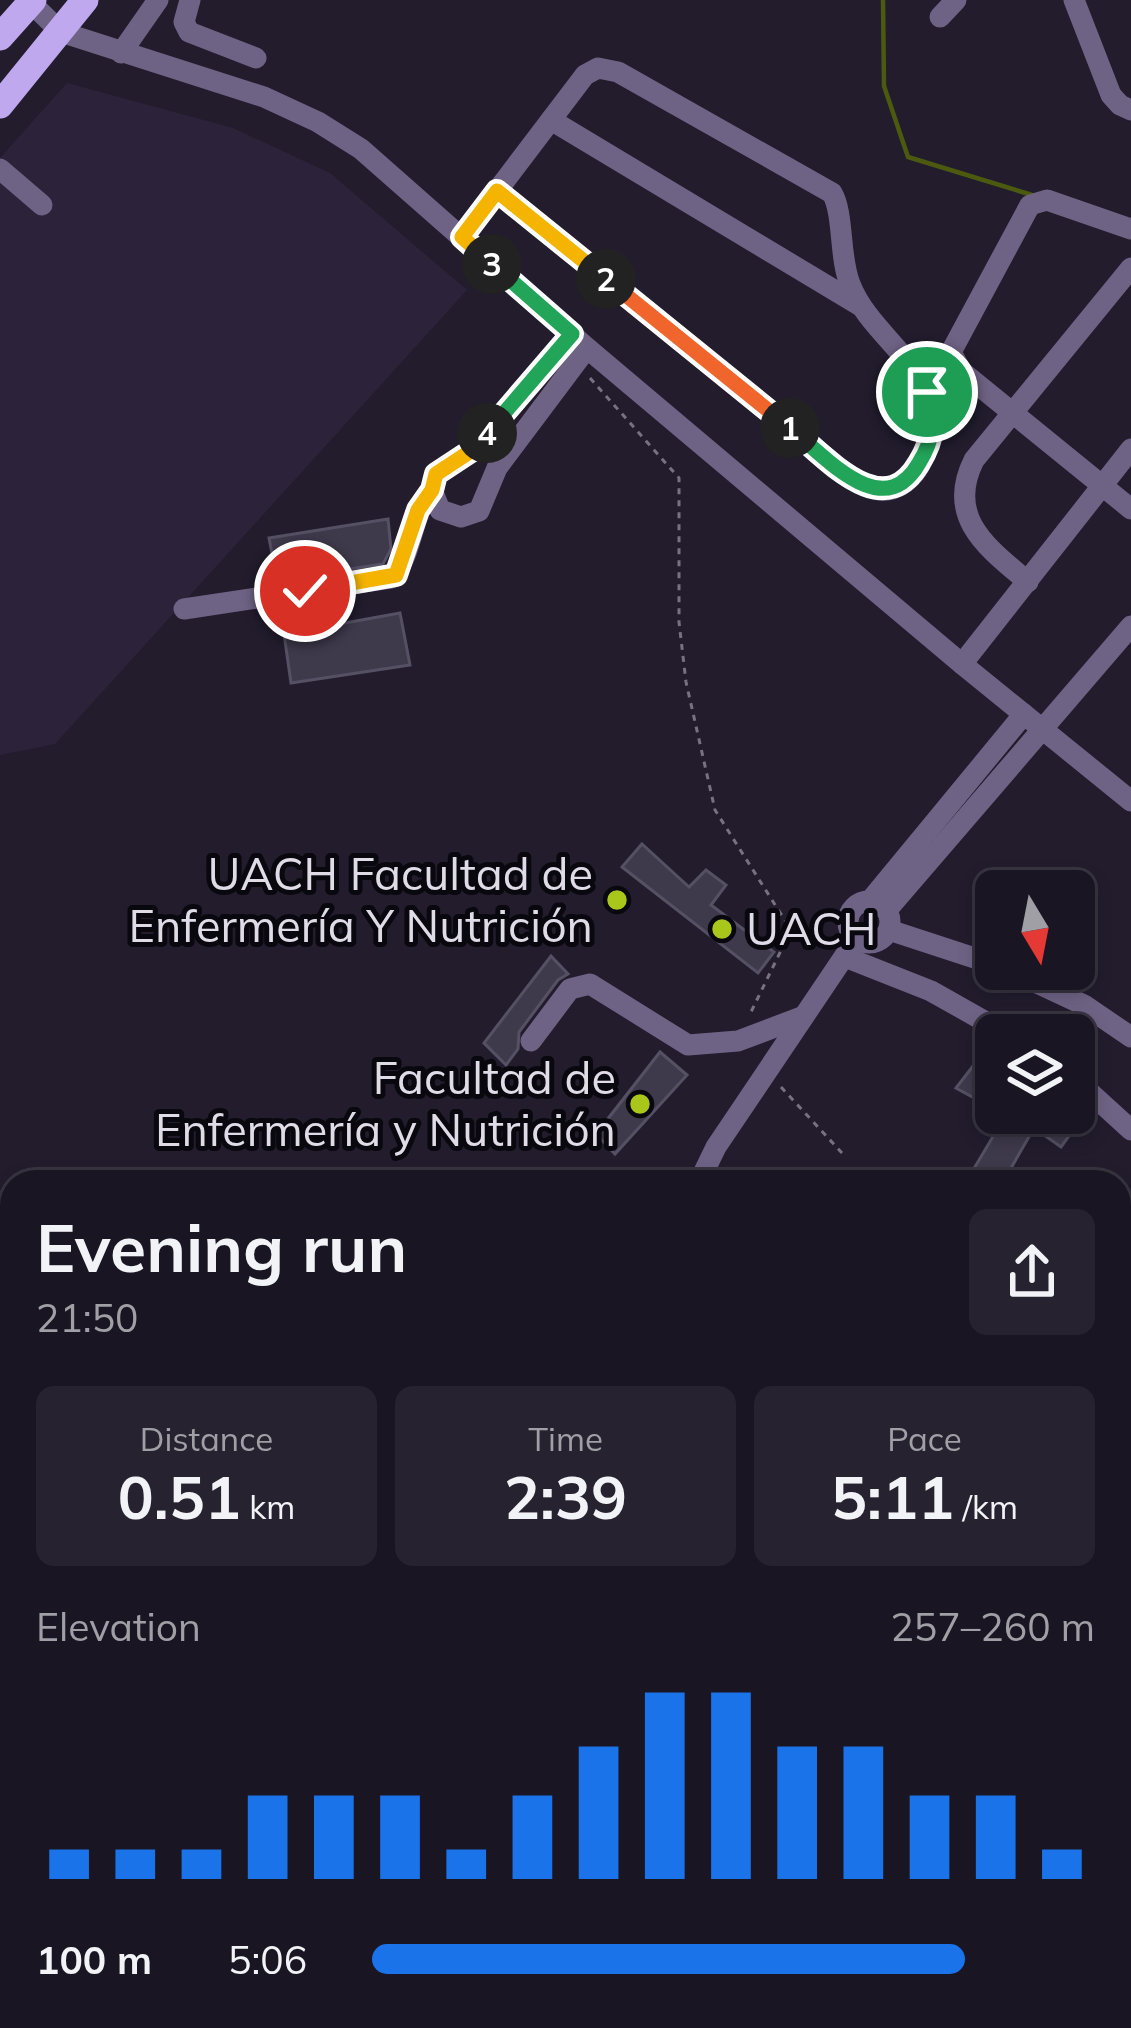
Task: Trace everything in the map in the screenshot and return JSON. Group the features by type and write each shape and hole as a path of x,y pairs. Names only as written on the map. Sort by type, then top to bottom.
{"main road":[{"path":"0,105 85,0"},
{"path":"0,37 32,1"}],"street":[{"path":"122,53 158,0"},
{"path":"190,0 184,22 189,32 256,58"},
{"path":"1074,0 1111,95 1131,110"},
{"path":"32,1 61,32 264,98 332,129 361,148 579,349 1131,801"},
{"path":"462,237 585,75 598,68 609,70 826,187 837,202 848,278 861,306 915,370 933,409 932,431 917,467 900,485 884,491 872,489 838,467 497,191"},
{"path":"551,120 861,306"},
{"path":"0,169 42,205"},
{"path":"1131,229 1039,200 1027,208 953,345 953,359 1131,509"},
{"path":"1028,582 980,542 964,493 974,460 1131,268"},
{"path":"184,609 392,578 400,569 418,510 440,469 462,458 515,401 579,349"},
{"path":"432,490 440,510 449,516 471,516 486,503 497,469 579,349"},
{"path":"515,401 534,416"},
{"path":"486,434 509,452"},
{"path":"962,664 1131,449"},
{"path":"850,948 875,943 882,914 1033,721 1128,635"},
{"path":"705,1170 850,948 849,915 857,905 975,956"},
{"path":"850,948 975,1016"},
{"path":"531,1041 570,989 590,984 677,1041 696,1046 737,1040 804,1016"},
{"path":"1052,990 1131,1036"},
{"path":"1095,1097 1131,1130"}],"path":[{"path":"579,349 679,478 681,642 715,810 790,930 737,1040"},
{"path":"768,1073 842,1153"}],"shaded area":[{"path":"67,83 233,128 330,173 467,290 55,744 0,755 0,158"}],"building":[{"path":"388,519 391,549 383,564 277,580 269,538"},
{"path":"400,613 410,665 291,683 284,634"},
{"name":"UACH","path":"642,844 689,887 706,870 726,885 711,905 774,952 758,973 622,867"},
{"path":"551,956 568,974 558,980 519,1032 518,1049 506,1065 484,1043"},
{"name":"Facultad de Enfermería y Nutrición","path":"660,1052 687,1075 615,1154 596,1134"},
{"path":"973,1066 975,1067 975,1098 956,1088"},
{"path":"995,1134 1031,1134 1010,1170 973,1170"},
{"path":"1043,1134 1070,1134 1061,1147"}],"waterway":[{"path":"883,0 884,86 908,157 1032,195"}],"place":[{"name":"UACH Facultad de Enfermería Y Nutrición","path":"617,900"},
{"name":"UACH","path":"722,929"},
{"name":"Facultad de Enfermería y Nutrición","path":"640,1104"}],"route":[{"path":"305,591 396,575 436,474 474,449 572,334 462,237 497,191 838,467 872,489 892,490 917,467 934,422 927,392"}]}
